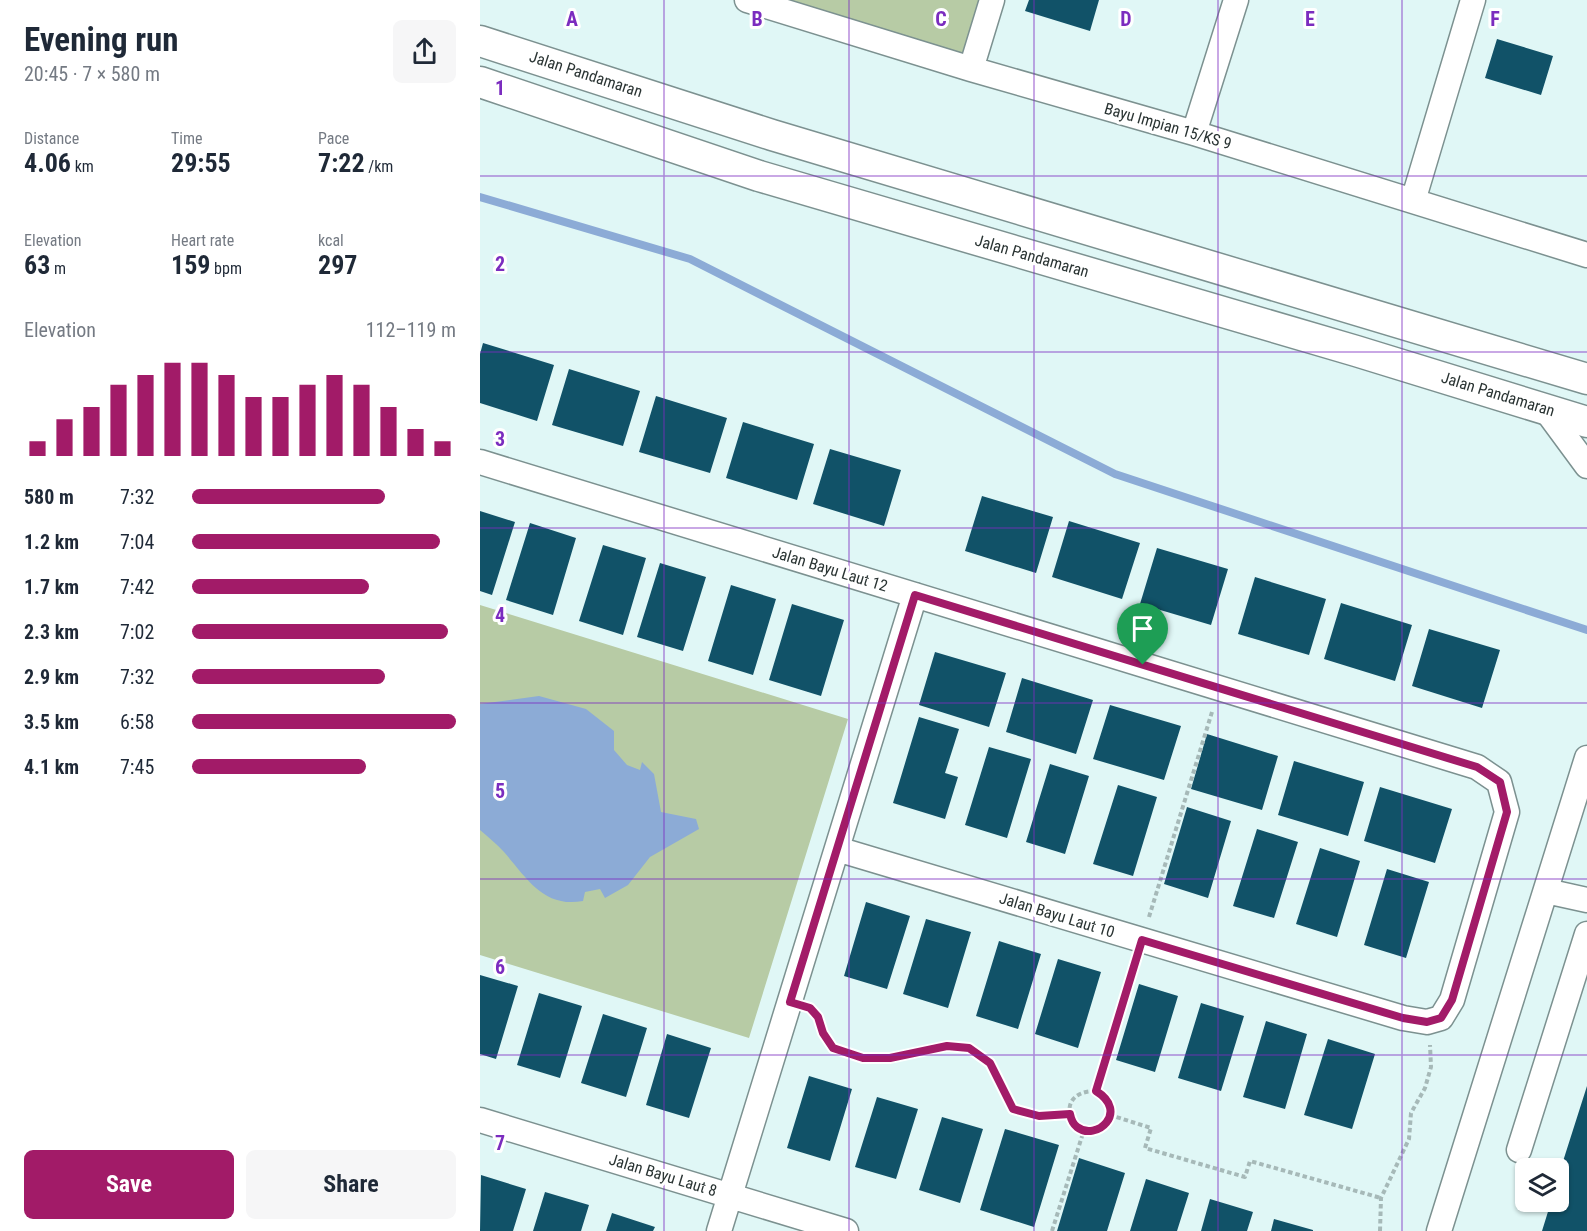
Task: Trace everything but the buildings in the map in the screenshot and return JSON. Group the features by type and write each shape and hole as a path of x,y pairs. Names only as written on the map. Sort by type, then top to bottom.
{"main road":[{"name":"Jalan Pandamaran","path":"480,41 772,135 1587,379"},
{"name":"Jalan Pandamaran","path":"480,82 759,176 1356,351 1587,422"}],"street":[{"name":"Bayu Impian 15/KS 9","path":"747,0 971,69 1194,133 1587,255"},
{"path":"971,69 992,0"},
{"path":"1194,133 1236,0"},
{"path":"1413,201 1473,0"},
{"path":"1545,409 1587,465"},
{"name":"Jalan Bayu Laut 12","path":"480,462 1477,767 1500,782 1507,812 1452,1000 1441,1018 1427,1022"},
{"path":"719,1231 915,595"},
{"path":"1439,1231 1587,758"},
{"name":"Jalan Bayu Laut 10","path":"837,849 1403,1018 1427,1022"},
{"path":"1546,891 1587,900"},
{"path":"1519,1150 1587,934"},
{"name":"Jalan Bayu Laut 8","path":"480,1120 846,1231"}],"path":[{"path":"1096,1091 1219,688"},
{"path":"790,1002 810,1008 818,1017 823,1033 833,1048 863,1058 890,1058 947,1046 969,1048 990,1063 1013,1109 1039,1116 1070,1114"},
{"path":"1380,1231 1381,1198 1409,1139 1411,1113 1425,1088 1431,1067 1427,1022"},
{"path":"1084,1091 1096,1091 1110,1104 1110,1115 1105,1124 1095,1130 1084,1130 1075,1126 1070,1114 1069,1106 1074,1096 1084,1091"},
{"path":"1110,1115 1151,1128 1145,1148 1245,1177 1250,1161 1381,1198"},
{"path":"1052,1231 1084,1130"}],"green space":[{"path":"747,0 992,0 971,69"},
{"path":"480,605 848,719 749,1038 480,955"}],"water":[{"path":"539,696 586,709 614,731 614,750 627,765 640,770 642,762 654,774 661,812 696,819 699,829 650,857 628,885 605,898 600,889 585,892 583,901 569,902 546,895 537,889 501,849 480,830 480,704"}],"waterway":[{"path":"480,197 690,259 1115,474 1587,630"}],"route":[{"path":"915,595 1143,665 1477,767 1500,782 1507,812 1452,1000 1441,1018 1427,1022 1403,1018 1142,940 1096,1091 1110,1104 1110,1115 1105,1124 1095,1130 1084,1130 1075,1126 1070,1114 1039,1116 1013,1109 997,1082 990,1063 969,1048 947,1046 890,1058 863,1058 833,1048 823,1033 818,1017 810,1008 790,1002 915,595"}]}
